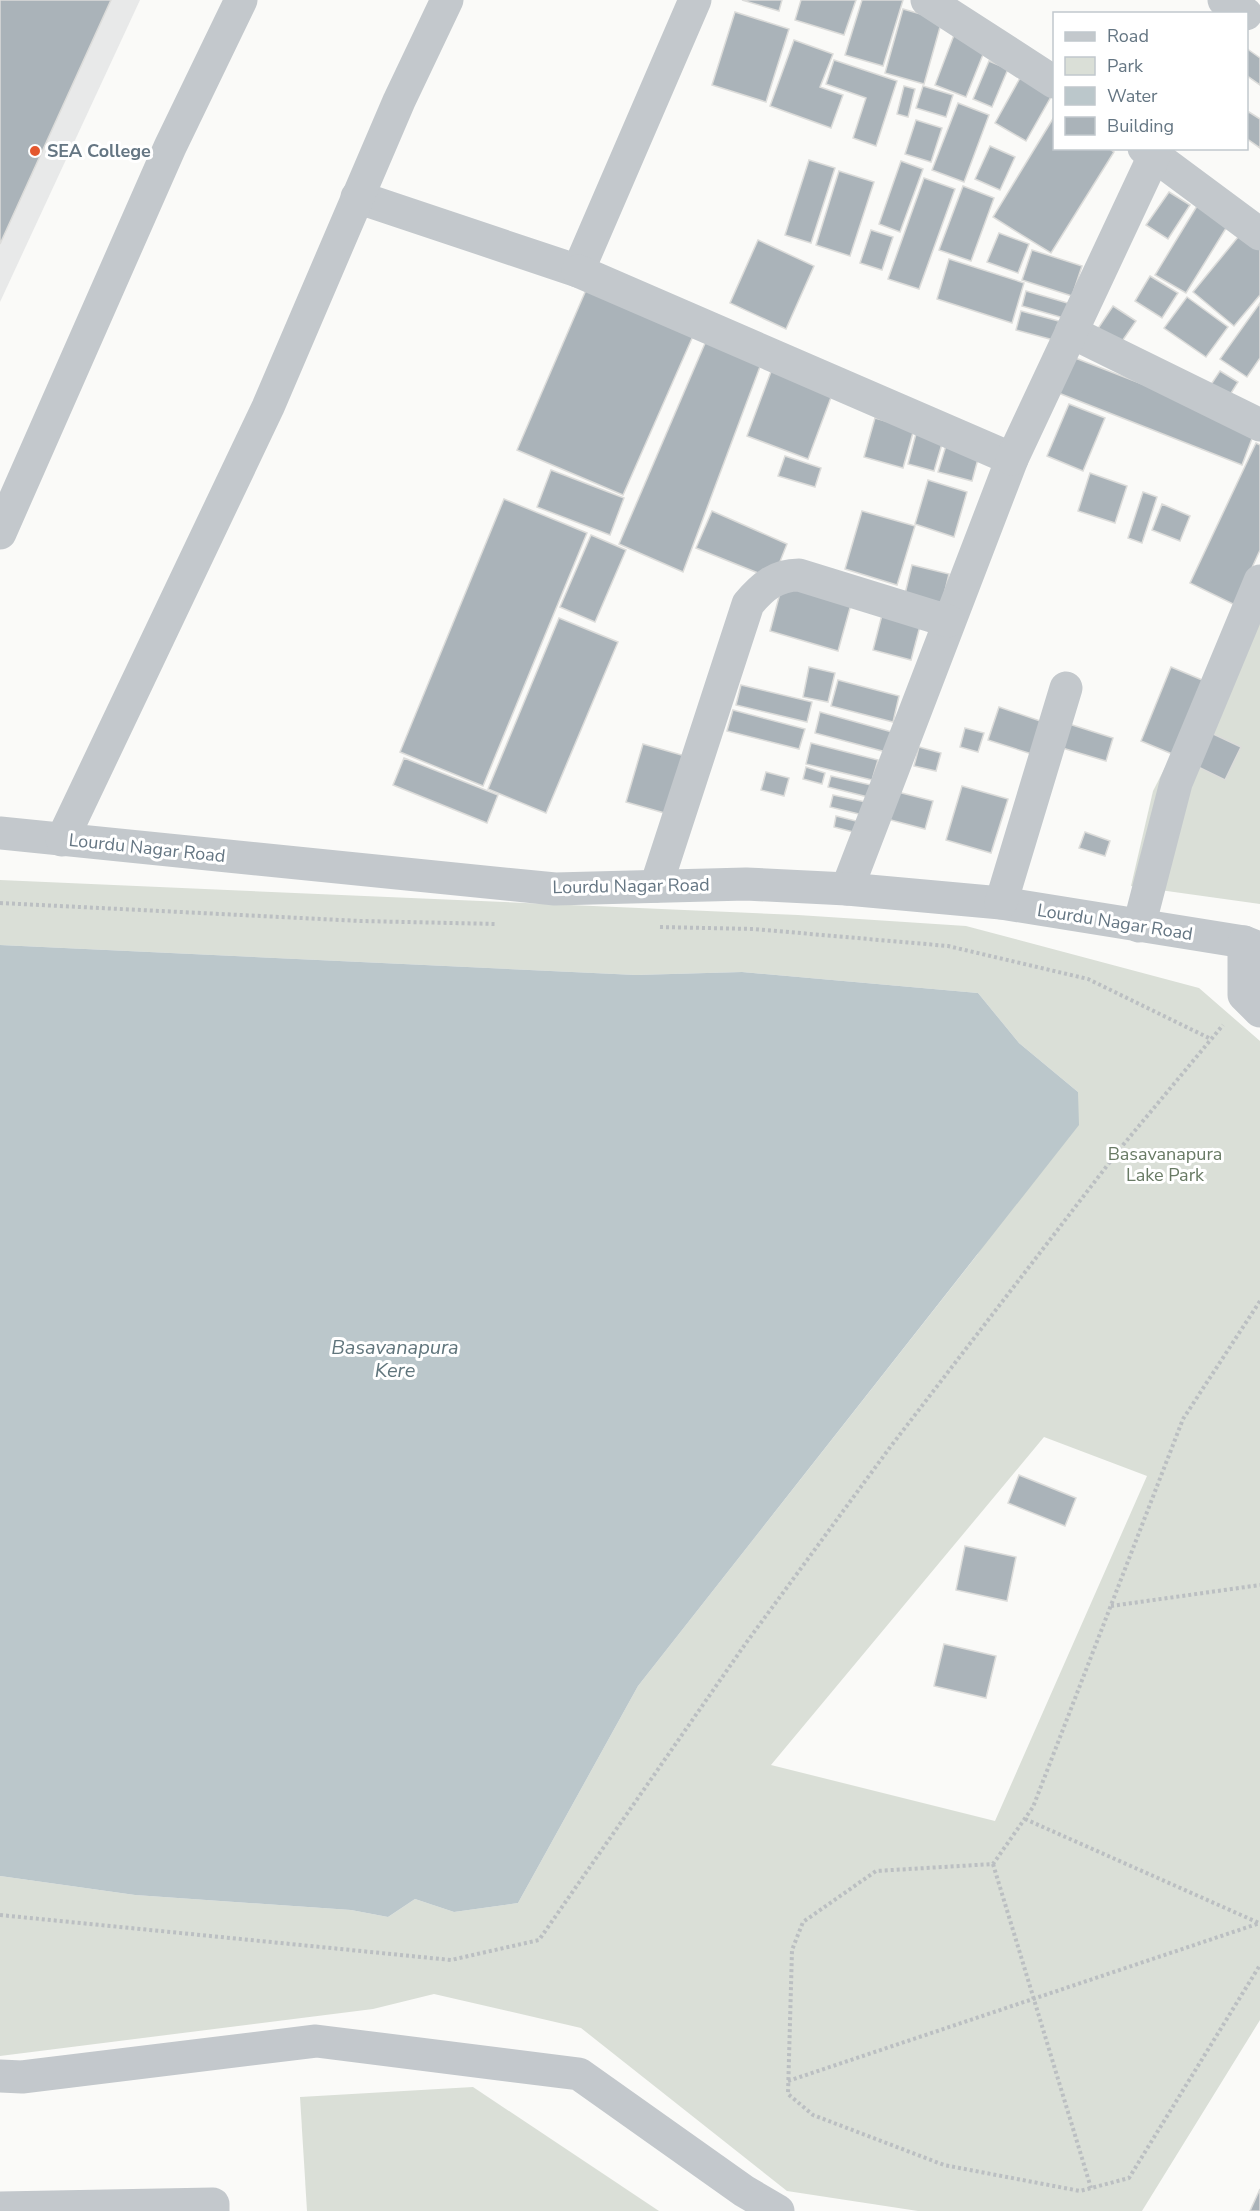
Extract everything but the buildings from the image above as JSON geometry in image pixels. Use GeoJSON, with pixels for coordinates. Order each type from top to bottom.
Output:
{"type":"FeatureCollection","features":[{"type":"Feature","properties":{"kind":"street"},"geometry":{"type":"LineString","coordinates":[[0,534],[170,147],[241,0]]}},
{"type":"Feature","properties":{"kind":"street"},"geometry":{"type":"LineString","coordinates":[[62,840],[268,407],[399,101],[447,0]]}},
{"type":"Feature","properties":{"kind":"street"},"geometry":{"type":"LineString","coordinates":[[578,271],[694,0]]}},
{"type":"Feature","properties":{"kind":"street"},"geometry":{"type":"LineString","coordinates":[[927,0],[1053,81]]}},
{"type":"Feature","properties":{"kind":"street"},"geometry":{"type":"LineString","coordinates":[[1224,0],[1243,12]]}},
{"type":"Feature","properties":{"kind":"street"},"geometry":{"type":"LineString","coordinates":[[847,889],[1012,459],[1071,332],[1149,152],[1260,234]]}},
{"type":"Feature","properties":{"kind":"street"},"geometry":{"type":"LineString","coordinates":[[357,197],[578,271],[1012,459]]}},
{"type":"Feature","properties":{"kind":"street"},"geometry":{"type":"LineString","coordinates":[[1071,332],[1260,425]]}},
{"type":"Feature","properties":{"kind":"street"},"geometry":{"type":"LineString","coordinates":[[656,886],[748,604],[759,591],[771,581],[788,575],[799,576],[948,621]]}},
{"type":"Feature","properties":{"kind":"street"},"geometry":{"type":"LineString","coordinates":[[1139,926],[1176,783],[1260,581]]}},
{"type":"Feature","properties":{"kind":"street"},"geometry":{"type":"LineString","coordinates":[[1001,903],[1066,688]]}},
{"type":"Feature","properties":{"kind":"street","name":"Lourdu Nagar Road"},"geometry":{"type":"LineString","coordinates":[[0,833],[555,889],[746,884],[847,889],[1001,903],[1252,945]]}},
{"type":"Feature","properties":{"kind":"street"},"geometry":{"type":"LineString","coordinates":[[1252,945],[1244,995],[1260,1011]]}},
{"type":"Feature","properties":{"kind":"street"},"geometry":{"type":"LineString","coordinates":[[0,2076],[22,2077],[316,2041],[579,2074],[744,2191],[778,2211]]}},
{"type":"Feature","properties":{"kind":"street"},"geometry":{"type":"LineString","coordinates":[[9,2209],[213,2204],[213,2211]]}},
{"type":"Feature","properties":{"kind":"path"},"geometry":{"type":"LineString","coordinates":[[0,903],[361,921],[504,924]]}},
{"type":"Feature","properties":{"kind":"path"},"geometry":{"type":"LineString","coordinates":[[0,1915],[451,1960],[539,1940],[739,1653],[891,1446],[1123,1145],[1211,1039],[1088,979],[948,946],[754,929],[659,927]]}},
{"type":"Feature","properties":{"kind":"path"},"geometry":{"type":"LineString","coordinates":[[993,1864],[1033,1807],[1183,1419],[1260,1301]]}},
{"type":"Feature","properties":{"kind":"path"},"geometry":{"type":"LineString","coordinates":[[1111,1606],[1260,1585]]}},
{"type":"Feature","properties":{"kind":"path"},"geometry":{"type":"LineString","coordinates":[[1025,1819],[1260,1923]]}},
{"type":"Feature","properties":{"kind":"path"},"geometry":{"type":"LineString","coordinates":[[993,1864],[1091,2188]]}},
{"type":"Feature","properties":{"kind":"path"},"geometry":{"type":"LineString","coordinates":[[993,1864],[876,1871],[803,1922],[792,1950],[788,2094],[813,2115],[944,2165],[1080,2191],[1129,2178],[1260,1965]]}},
{"type":"Feature","properties":{"kind":"path"},"geometry":{"type":"LineString","coordinates":[[788,2081],[1260,1923]]}},
{"type":"Feature","properties":{"kind":"shaded area","name":"SEA College"},"geometry":{"type":"Polygon","coordinates":[[[0,0],[140,0],[0,302],[0,0]]]}},
{"type":"Feature","properties":{"kind":"green space"},"geometry":{"type":"Polygon","coordinates":[[[1260,582],[1260,904],[1131,886],[1153,791],[1260,582]]]}},
{"type":"Feature","properties":{"kind":"green space","name":"Basavanapura Lake Park"},"geometry":{"type":"Polygon","coordinates":[[[0,880],[798,915],[966,926],[1199,988],[1260,1041],[1260,2020],[1142,2211],[918,2211],[787,2191],[581,2028],[434,1994],[373,2009],[0,2056],[0,1876],[135,1895],[351,1910],[388,1917],[415,1899],[454,1912],[518,1903],[638,1686],[977,1255],[1078,1092],[1019,1043],[978,993],[742,972],[636,975],[0,945],[0,880]],[[1044,1437],[771,1765],[995,1821],[1147,1476],[1044,1437]]]}},
{"type":"Feature","properties":{"kind":"green space"},"geometry":{"type":"Polygon","coordinates":[[[473,2087],[659,2211],[307,2211],[300,2097],[473,2087]]]}},
{"type":"Feature","properties":{"kind":"water","name":"Basavanapura Kere"},"geometry":{"type":"Polygon","coordinates":[[[0,945],[636,975],[742,972],[978,993],[1019,1043],[1078,1092],[1079,1125],[638,1686],[518,1903],[454,1912],[415,1899],[388,1917],[351,1910],[135,1895],[0,1876],[0,945]]]}},
{"type":"Feature","properties":{"kind":"place","name":"SEA College"},"geometry":{"type":"Point","coordinates":[35,151]}}]}
